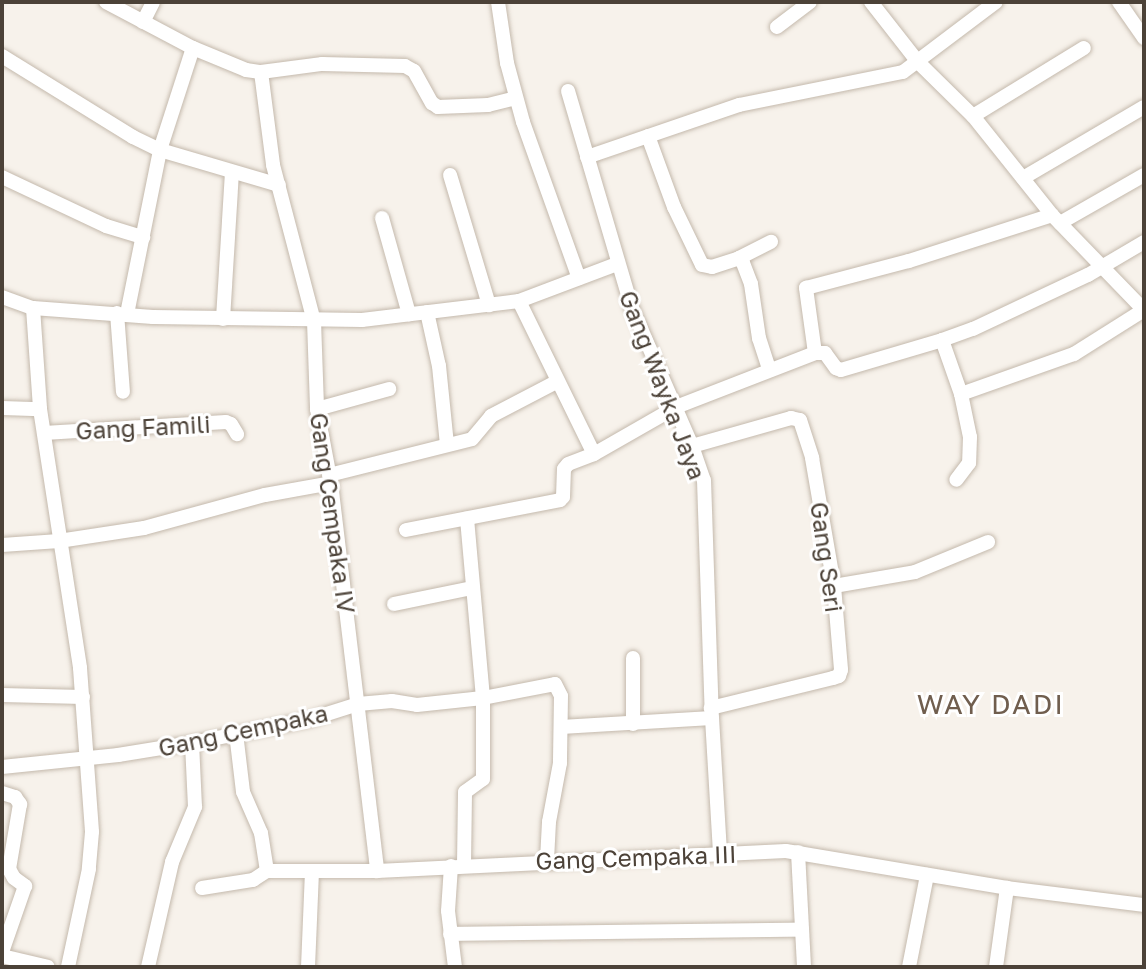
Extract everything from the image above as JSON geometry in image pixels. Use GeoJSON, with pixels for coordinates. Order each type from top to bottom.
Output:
{"type":"FeatureCollection","features":[{"type":"Feature","properties":{"kind":"street"},"geometry":{"type":"LineString","coordinates":[[106,2],[193,48],[246,70],[261,72],[322,64],[405,66],[414,71],[432,103],[438,107],[488,105],[516,98]]}},
{"type":"Feature","properties":{"kind":"street"},"geometry":{"type":"LineString","coordinates":[[143,22],[153,2]]}},
{"type":"Feature","properties":{"kind":"street"},"geometry":{"type":"LineString","coordinates":[[498,2],[516,98],[579,278]]}},
{"type":"Feature","properties":{"kind":"street"},"geometry":{"type":"LineString","coordinates":[[777,27],[810,2]]}},
{"type":"Feature","properties":{"kind":"street"},"geometry":{"type":"LineString","coordinates":[[871,2],[918,62],[973,116],[1056,219],[1144,310],[1074,354],[961,394]]}},
{"type":"Feature","properties":{"kind":"street"},"geometry":{"type":"LineString","coordinates":[[587,157],[739,105],[891,76],[918,62],[996,2]]}},
{"type":"Feature","properties":{"kind":"street"},"geometry":{"type":"LineString","coordinates":[[1119,2],[1144,38]]}},
{"type":"Feature","properties":{"kind":"street"},"geometry":{"type":"LineString","coordinates":[[123,392],[122,314],[144,237],[160,150],[193,48]]}},
{"type":"Feature","properties":{"kind":"street"},"geometry":{"type":"LineString","coordinates":[[973,116],[1084,48]]}},
{"type":"Feature","properties":{"kind":"street"},"geometry":{"type":"LineString","coordinates":[[2,55],[160,150],[279,185]]}},
{"type":"Feature","properties":{"kind":"street","name":"Gang Cempaka IV"},"geometry":{"type":"LineString","coordinates":[[261,72],[279,185],[314,321],[317,409],[330,479],[377,871]]}},
{"type":"Feature","properties":{"kind":"street","name":"Gang Wayka Jaya"},"geometry":{"type":"LineString","coordinates":[[568,91],[617,264],[648,349],[701,467],[705,498],[711,713],[720,854]]}},
{"type":"Feature","properties":{"kind":"street"},"geometry":{"type":"LineString","coordinates":[[1023,178],[1144,107]]}},
{"type":"Feature","properties":{"kind":"street"},"geometry":{"type":"LineString","coordinates":[[648,136],[674,206],[702,265],[712,267],[739,258],[771,242]]}},
{"type":"Feature","properties":{"kind":"street"},"geometry":{"type":"LineString","coordinates":[[223,319],[232,173]]}},
{"type":"Feature","properties":{"kind":"street"},"geometry":{"type":"LineString","coordinates":[[450,175],[489,306]]}},
{"type":"Feature","properties":{"kind":"street"},"geometry":{"type":"LineString","coordinates":[[815,353],[806,288],[1056,219],[1144,175]]}},
{"type":"Feature","properties":{"kind":"street"},"geometry":{"type":"LineString","coordinates":[[2,177],[106,226],[144,237]]}},
{"type":"Feature","properties":{"kind":"street"},"geometry":{"type":"LineString","coordinates":[[382,218],[409,314]]}},
{"type":"Feature","properties":{"kind":"street"},"geometry":{"type":"LineString","coordinates":[[406,530],[560,500],[563,497],[566,466],[594,454],[676,407],[815,353],[825,353],[836,368],[841,370],[942,340],[986,323],[1104,267],[1144,242]]}},
{"type":"Feature","properties":{"kind":"street"},"geometry":{"type":"LineString","coordinates":[[739,258],[751,284],[759,338],[769,369]]}},
{"type":"Feature","properties":{"kind":"street"},"geometry":{"type":"LineString","coordinates":[[2,297],[33,308],[223,319],[314,321],[409,314],[519,301],[617,264]]}},
{"type":"Feature","properties":{"kind":"street"},"geometry":{"type":"LineString","coordinates":[[519,301],[556,382],[594,454]]}},
{"type":"Feature","properties":{"kind":"street"},"geometry":{"type":"LineString","coordinates":[[33,308],[40,409],[83,697],[84,759],[92,850],[68,967]]}},
{"type":"Feature","properties":{"kind":"street"},"geometry":{"type":"LineString","coordinates":[[427,312],[439,366],[447,445]]}},
{"type":"Feature","properties":{"kind":"street"},"geometry":{"type":"LineString","coordinates":[[942,340],[961,394],[970,451],[967,468],[956,480]]}},
{"type":"Feature","properties":{"kind":"street"},"geometry":{"type":"LineString","coordinates":[[2,545],[59,541],[144,528],[472,439],[491,416],[556,382]]}},
{"type":"Feature","properties":{"kind":"street"},"geometry":{"type":"LineString","coordinates":[[317,409],[389,389]]}},
{"type":"Feature","properties":{"kind":"street"},"geometry":{"type":"LineString","coordinates":[[2,408],[40,409]]}},
{"type":"Feature","properties":{"kind":"street","name":"Gang Seri"},"geometry":{"type":"LineString","coordinates":[[692,446],[791,418],[800,420],[812,458],[834,586],[839,676],[711,713]]}},
{"type":"Feature","properties":{"kind":"street","name":"Gang Famili"},"geometry":{"type":"LineString","coordinates":[[44,433],[226,422],[231,424],[237,434]]}},
{"type":"Feature","properties":{"kind":"street"},"geometry":{"type":"LineString","coordinates":[[455,967],[450,934],[465,792],[484,779],[483,698],[467,519]]}},
{"type":"Feature","properties":{"kind":"street"},"geometry":{"type":"LineString","coordinates":[[834,586],[915,572],[988,542]]}},
{"type":"Feature","properties":{"kind":"street"},"geometry":{"type":"LineString","coordinates":[[394,604],[472,588]]}},
{"type":"Feature","properties":{"kind":"street"},"geometry":{"type":"LineString","coordinates":[[633,658],[633,724]]}},
{"type":"Feature","properties":{"kind":"street","name":"Gang Cempaka"},"geometry":{"type":"LineString","coordinates":[[2,767],[84,759],[192,743],[311,719],[358,704],[392,701],[417,705],[483,698],[555,684],[561,696],[561,727]]}},
{"type":"Feature","properties":{"kind":"street"},"geometry":{"type":"LineString","coordinates":[[2,695],[83,697]]}},
{"type":"Feature","properties":{"kind":"street"},"geometry":{"type":"LineString","coordinates":[[547,860],[549,822],[558,784],[561,727],[633,724],[711,713]]}},
{"type":"Feature","properties":{"kind":"street"},"geometry":{"type":"LineString","coordinates":[[202,888],[253,880],[267,871],[261,833],[243,792],[236,733]]}},
{"type":"Feature","properties":{"kind":"street"},"geometry":{"type":"LineString","coordinates":[[148,967],[172,862],[195,807],[192,743]]}},
{"type":"Feature","properties":{"kind":"street"},"geometry":{"type":"LineString","coordinates":[[2,793],[19,800],[9,869],[14,878],[25,886],[2,954],[48,967]]}},
{"type":"Feature","properties":{"kind":"street"},"geometry":{"type":"LineString","coordinates":[[798,852],[804,967]]}},
{"type":"Feature","properties":{"kind":"street","name":"Gang Cempaka III"},"geometry":{"type":"LineString","coordinates":[[267,871],[377,871],[547,860],[798,852],[1007,888],[1144,905]]}},
{"type":"Feature","properties":{"kind":"street"},"geometry":{"type":"LineString","coordinates":[[308,967],[312,871]]}},
{"type":"Feature","properties":{"kind":"street"},"geometry":{"type":"LineString","coordinates":[[909,967],[927,875]]}},
{"type":"Feature","properties":{"kind":"street"},"geometry":{"type":"LineString","coordinates":[[996,967],[1007,888]]}},
{"type":"Feature","properties":{"kind":"street"},"geometry":{"type":"LineString","coordinates":[[450,934],[802,930]]}},
{"type":"Feature","properties":{"kind":"district","name":"WAY DADI"},"geometry":{"type":"Point","coordinates":[991,704]}}]}
